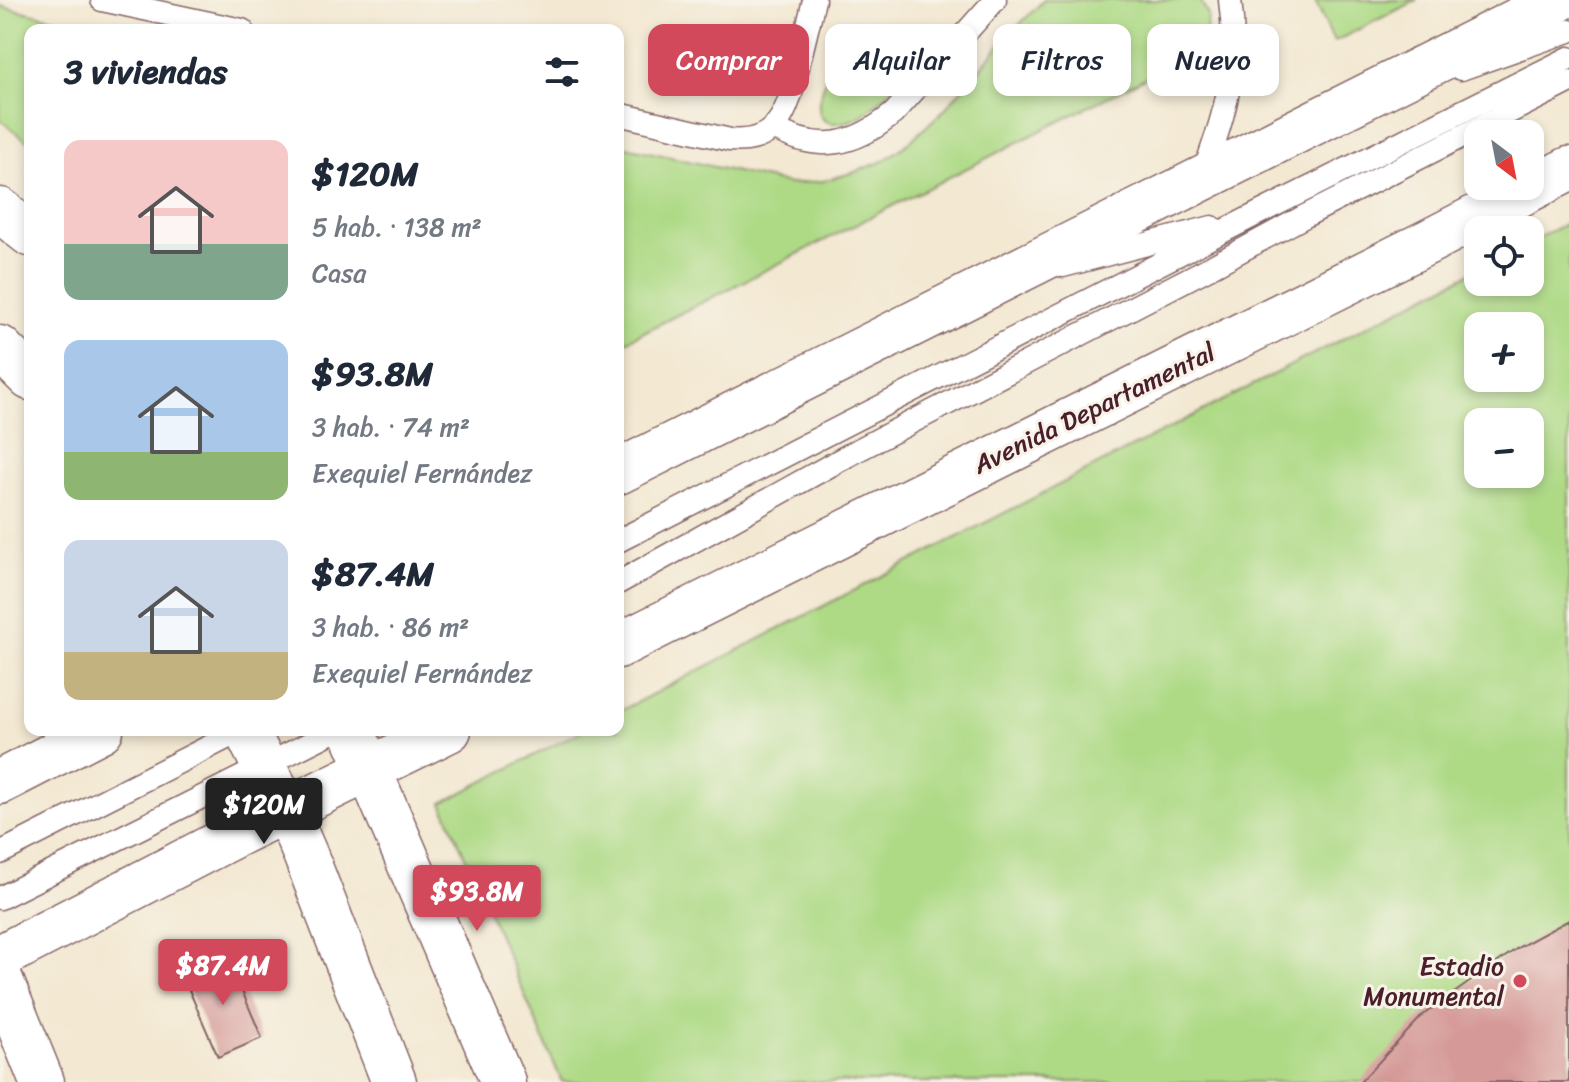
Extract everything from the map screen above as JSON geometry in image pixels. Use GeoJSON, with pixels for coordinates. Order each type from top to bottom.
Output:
{"type":"FeatureCollection","features":[{"type":"Feature","properties":{"kind":"main road"},"geometry":{"type":"LineString","coordinates":[[624,469],[1558,0]]}},
{"type":"Feature","properties":{"kind":"main road","name":"Avenida Departamental"},"geometry":{"type":"LineString","coordinates":[[624,643],[1569,169]]}},
{"type":"Feature","properties":{"kind":"main road"},"geometry":{"type":"LineString","coordinates":[[0,210],[24,229]]}},
{"type":"Feature","properties":{"kind":"main road"},"geometry":{"type":"LineString","coordinates":[[0,348],[24,372]]}},
{"type":"Feature","properties":{"kind":"main road"},"geometry":{"type":"LineString","coordinates":[[0,782],[89,736]]}},
{"type":"Feature","properties":{"kind":"main road"},"geometry":{"type":"LineString","coordinates":[[355,736],[503,1082]]}},
{"type":"Feature","properties":{"kind":"main road"},"geometry":{"type":"LineString","coordinates":[[0,957],[235,835],[437,736]]}},
{"type":"Feature","properties":{"kind":"main road"},"geometry":{"type":"LineString","coordinates":[[251,742],[305,854],[394,1082]]}},
{"type":"Feature","properties":{"kind":"main road"},"geometry":{"type":"LineString","coordinates":[[0,978],[42,1082]]}},
{"type":"Feature","properties":{"kind":"lane"},"geometry":{"type":"LineString","coordinates":[[102,0],[214,24]]}},
{"type":"Feature","properties":{"kind":"lane"},"geometry":{"type":"LineString","coordinates":[[624,115],[730,140],[755,138],[774,128],[787,109],[814,0]]}},
{"type":"Feature","properties":{"kind":"lane"},"geometry":{"type":"LineString","coordinates":[[774,128],[789,137],[825,145],[857,138],[878,126],[894,113],[995,0]]}},
{"type":"Feature","properties":{"kind":"lane"},"geometry":{"type":"LineString","coordinates":[[1200,180],[1220,129],[1231,86],[1234,43],[1230,0]]}},
{"type":"Feature","properties":{"kind":"lane"},"geometry":{"type":"LineString","coordinates":[[1321,119],[1569,31]]}},
{"type":"Feature","properties":{"kind":"lane"},"geometry":{"type":"LineString","coordinates":[[624,538],[1569,58]]}},
{"type":"Feature","properties":{"kind":"lane"},"geometry":{"type":"LineString","coordinates":[[624,580],[858,450],[1569,82]]}},
{"type":"Feature","properties":{"kind":"lane"},"geometry":{"type":"LineString","coordinates":[[988,286],[1255,215]]}},
{"type":"Feature","properties":{"kind":"lane"},"geometry":{"type":"LineString","coordinates":[[0,853],[251,742],[294,736]]}},
{"type":"Feature","properties":{"kind":"lane"},"geometry":{"type":"LineString","coordinates":[[0,898],[251,742]]}},
{"type":"Feature","properties":{"kind":"green space"},"geometry":{"type":"Polygon","coordinates":[[[1044,0],[1200,0],[1208,15],[1207,24],[1147,24],[1147,77],[1131,85],[1131,24],[1020,24],[1044,0]]]}},
{"type":"Feature","properties":{"kind":"green space"},"geometry":{"type":"Polygon","coordinates":[[[1315,0],[1417,0],[1334,42],[1315,0]]]}},
{"type":"Feature","properties":{"kind":"green space"},"geometry":{"type":"Polygon","coordinates":[[[0,6],[79,24],[24,24],[24,138],[0,120],[0,6]]]}},
{"type":"Feature","properties":{"kind":"green space"},"geometry":{"type":"Polygon","coordinates":[[[993,54],[993,96],[1109,96],[624,342],[624,146],[789,184],[823,181],[883,161],[906,145],[956,96],[977,96],[977,72],[993,54]]]}},
{"type":"Feature","properties":{"kind":"green space"},"geometry":{"type":"Polygon","coordinates":[[[825,81],[825,96],[884,96],[865,113],[845,122],[827,121],[820,113],[819,103],[825,81]]]}},
{"type":"Feature","properties":{"kind":"green space","name":"Estadio Monumental"},"geometry":{"type":"Polygon","coordinates":[[[1569,222],[1569,1082],[562,1082],[442,803],[571,736],[624,736],[624,709],[1464,276],[1464,296],[1544,296],[1544,235],[1569,222]]]}},
{"type":"Feature","properties":{"kind":"building","name":"Estadio Monumental"},"geometry":{"type":"Polygon","coordinates":[[[1569,920],[1569,1082],[1360,1082],[1423,1015],[1519,947],[1569,920]]]}},
{"type":"Feature","properties":{"kind":"building"},"geometry":{"type":"Polygon","coordinates":[[[228,958],[262,1038],[218,1057],[183,976],[228,958]]]}},
{"type":"Feature","properties":{"kind":"place","name":"Estadio Monumental"},"geometry":{"type":"Point","coordinates":[1520,981]}}]}
